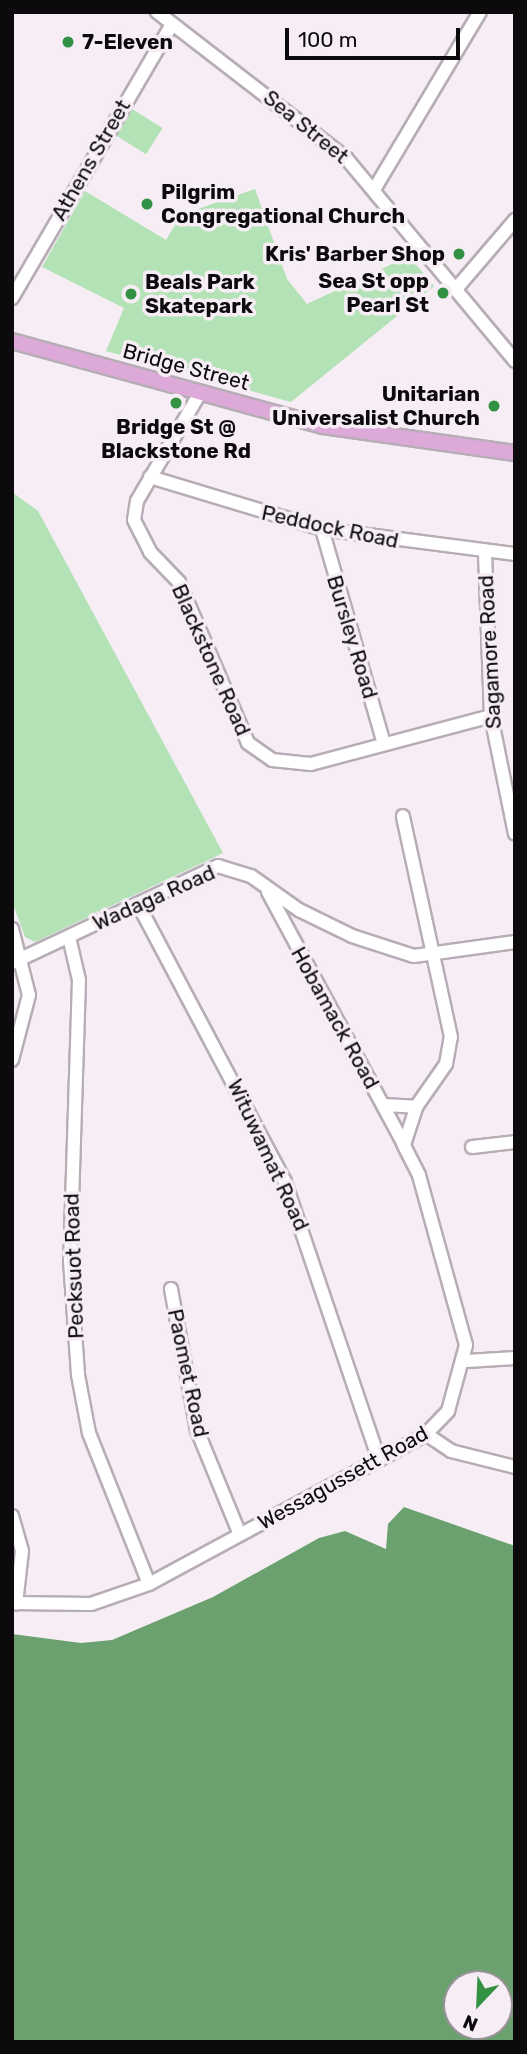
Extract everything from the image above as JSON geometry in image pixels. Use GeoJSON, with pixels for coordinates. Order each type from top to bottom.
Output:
{"type":"FeatureCollection","features":[{"type":"Feature","properties":{"kind":"main road","name":"Bridge Street"},"geometry":{"type":"LineString","coordinates":[[12,341],[200,393],[376,437],[515,453]]}},
{"type":"Feature","properties":{"kind":"street","name":"Sea Street"},"geometry":{"type":"LineString","coordinates":[[157,12],[313,130],[375,188],[515,361]]}},
{"type":"Feature","properties":{"kind":"street"},"geometry":{"type":"LineString","coordinates":[[375,188],[480,12]]}},
{"type":"Feature","properties":{"kind":"street","name":"Athens Street"},"geometry":{"type":"LineString","coordinates":[[12,298],[172,24]]}},
{"type":"Feature","properties":{"kind":"street"},"geometry":{"type":"LineString","coordinates":[[456,289],[515,220]]}},
{"type":"Feature","properties":{"kind":"street","name":"Blackstone Road"},"geometry":{"type":"LineString","coordinates":[[200,393],[150,477],[134,520],[150,552],[179,582],[248,743],[272,760],[311,764],[491,716]]}},
{"type":"Feature","properties":{"kind":"street","name":"Peddock Road"},"geometry":{"type":"LineString","coordinates":[[150,477],[322,529],[485,553],[515,554]]}},
{"type":"Feature","properties":{"kind":"street","name":"Bursley Road"},"geometry":{"type":"LineString","coordinates":[[322,529],[384,744]]}},
{"type":"Feature","properties":{"kind":"street","name":"Sagamore Road"},"geometry":{"type":"LineString","coordinates":[[485,553],[491,716],[515,834]]}},
{"type":"Feature","properties":{"kind":"street"},"geometry":{"type":"LineString","coordinates":[[403,816],[436,957],[450,1049],[416,1107],[404,1145],[452,1282],[467,1361],[515,1358]]}},
{"type":"Feature","properties":{"kind":"street","name":"Wadaga Road"},"geometry":{"type":"LineString","coordinates":[[18,960],[218,866],[251,876],[268,892],[383,948],[436,957]]}},
{"type":"Feature","properties":{"kind":"street","name":"Hobamack Road"},"geometry":{"type":"LineString","coordinates":[[268,892],[404,1145]]}},
{"type":"Feature","properties":{"kind":"street","name":"Wituwamat Road"},"geometry":{"type":"LineString","coordinates":[[138,904],[285,1182],[379,1459]]}},
{"type":"Feature","properties":{"kind":"street"},"geometry":{"type":"LineString","coordinates":[[12,929],[27,1017],[12,1060]]}},
{"type":"Feature","properties":{"kind":"street","name":"Pecksuot Road"},"geometry":{"type":"LineString","coordinates":[[69,936],[79,980],[70,1260],[78,1375],[89,1433],[149,1584]]}},
{"type":"Feature","properties":{"kind":"street"},"geometry":{"type":"LineString","coordinates":[[436,957],[515,942]]}},
{"type":"Feature","properties":{"kind":"street"},"geometry":{"type":"LineString","coordinates":[[383,1105],[416,1107]]}},
{"type":"Feature","properties":{"kind":"street"},"geometry":{"type":"LineString","coordinates":[[472,1147],[515,1142]]}},
{"type":"Feature","properties":{"kind":"street","name":"Paomet Road"},"geometry":{"type":"LineString","coordinates":[[171,1289],[197,1430],[240,1535]]}},
{"type":"Feature","properties":{"kind":"street","name":"Wessagussett Road"},"geometry":{"type":"LineString","coordinates":[[14,1603],[91,1604],[149,1584],[426,1434],[448,1411],[467,1361]]}},
{"type":"Feature","properties":{"kind":"street"},"geometry":{"type":"LineString","coordinates":[[426,1434],[452,1451],[515,1467]]}},
{"type":"Feature","properties":{"kind":"street"},"geometry":{"type":"LineString","coordinates":[[12,1516],[22,1551],[14,1603]]}},
{"type":"Feature","properties":{"kind":"shaded area"},"geometry":{"type":"Polygon","coordinates":[[[132,109],[163,128],[146,154],[116,135],[132,109]]]}},
{"type":"Feature","properties":{"kind":"shaded area"},"geometry":{"type":"Polygon","coordinates":[[[255,189],[287,279],[307,304],[409,256],[434,286],[291,402],[106,351],[124,308],[42,267],[85,191],[166,240],[181,215],[255,189]]]}},
{"type":"Feature","properties":{"kind":"shaded area"},"geometry":{"type":"Polygon","coordinates":[[[12,492],[38,511],[223,853],[35,942],[25,937],[12,901],[12,492]]]}},
{"type":"Feature","properties":{"kind":"shaded area"},"geometry":{"type":"Polygon","coordinates":[[[404,1507],[515,1546],[515,2042],[12,2042],[12,1634],[81,1643],[112,1640],[213,1597],[319,1538],[345,1531],[386,1549],[388,1524],[404,1507]]]}},
{"type":"Feature","properties":{"kind":"place","name":"7-Eleven"},"geometry":{"type":"Point","coordinates":[68,42]}},
{"type":"Feature","properties":{"kind":"place","name":"Pilgrim Congregational Church"},"geometry":{"type":"Point","coordinates":[147,204]}},
{"type":"Feature","properties":{"kind":"place","name":"Kris' Barber Shop"},"geometry":{"type":"Point","coordinates":[459,254]}},
{"type":"Feature","properties":{"kind":"place","name":"Sea St opp Pearl St"},"geometry":{"type":"Point","coordinates":[443,293]}},
{"type":"Feature","properties":{"kind":"place","name":"Beals Park Skatepark"},"geometry":{"type":"Point","coordinates":[131,294]}},
{"type":"Feature","properties":{"kind":"place","name":"Bridge St @ Blackstone Rd"},"geometry":{"type":"Point","coordinates":[176,403]}},
{"type":"Feature","properties":{"kind":"place","name":"Unitarian Universalist Church"},"geometry":{"type":"Point","coordinates":[494,406]}}]}
